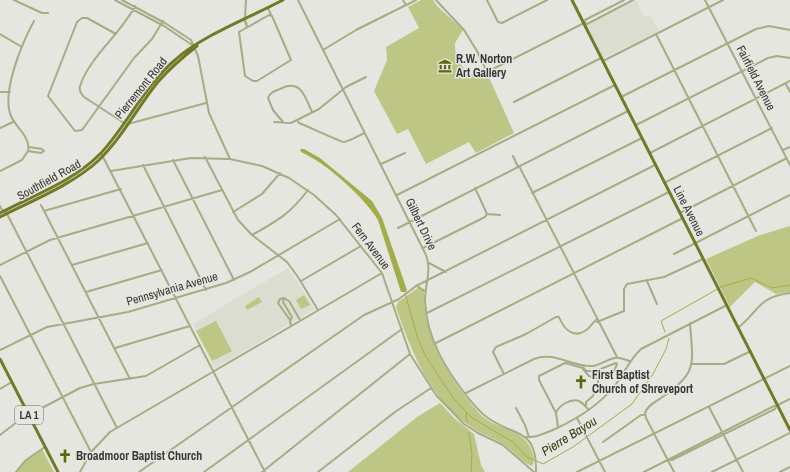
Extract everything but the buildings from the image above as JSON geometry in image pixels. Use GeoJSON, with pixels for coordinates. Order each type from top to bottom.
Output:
{"type":"FeatureCollection","features":[{"type":"Feature","properties":{"kind":"main road","name":"Pierremont Road"},"geometry":{"type":"LineString","coordinates":[[102,154],[170,64],[202,42],[283,0]]}},
{"type":"Feature","properties":{"kind":"main road","name":"Line Avenue"},"geometry":{"type":"LineString","coordinates":[[572,0],[790,430]]}},
{"type":"Feature","properties":{"kind":"main road","name":"Southfield Road"},"geometry":{"type":"LineString","coordinates":[[0,217],[4,213],[82,171],[102,154]]}},
{"type":"Feature","properties":{"kind":"main road","name":"LA 1"},"geometry":{"type":"LineString","coordinates":[[0,359],[58,472]]}},
{"type":"Feature","properties":{"kind":"street"},"geometry":{"type":"LineString","coordinates":[[14,0],[42,13],[48,13]]}},
{"type":"Feature","properties":{"kind":"street"},"geometry":{"type":"LineString","coordinates":[[115,0],[162,23]]}},
{"type":"Feature","properties":{"kind":"street"},"geometry":{"type":"LineString","coordinates":[[122,0],[190,39],[198,56],[206,103],[211,118],[230,159]]}},
{"type":"Feature","properties":{"kind":"street"},"geometry":{"type":"LineString","coordinates":[[246,0],[245,20],[247,27]]}},
{"type":"Feature","properties":{"kind":"street","name":"Gilbert Drive"},"geometry":{"type":"LineString","coordinates":[[298,0],[423,248],[429,263],[426,292],[427,313],[434,344],[444,363],[465,393],[487,418],[524,437]]}},
{"type":"Feature","properties":{"kind":"street"},"geometry":{"type":"LineString","coordinates":[[403,0],[406,5]]}},
{"type":"Feature","properties":{"kind":"street"},"geometry":{"type":"LineString","coordinates":[[323,50],[416,0]]}},
{"type":"Feature","properties":{"kind":"street"},"geometry":{"type":"LineString","coordinates":[[436,0],[464,30],[477,51],[487,72],[633,0]]}},
{"type":"Feature","properties":{"kind":"street"},"geometry":{"type":"LineString","coordinates":[[487,0],[500,23],[547,0]]}},
{"type":"Feature","properties":{"kind":"street"},"geometry":{"type":"LineString","coordinates":[[584,23],[585,20],[624,0]]}},
{"type":"Feature","properties":{"kind":"street","name":"Fairfield Avenue"},"geometry":{"type":"LineString","coordinates":[[705,0],[790,165]]}},
{"type":"Feature","properties":{"kind":"street"},"geometry":{"type":"LineString","coordinates":[[514,102],[723,0]]}},
{"type":"Feature","properties":{"kind":"street"},"geometry":{"type":"LineString","coordinates":[[134,6],[116,34],[86,75],[80,86],[81,93],[98,107],[126,124],[206,103]]}},
{"type":"Feature","properties":{"kind":"street"},"geometry":{"type":"LineString","coordinates":[[268,8],[290,56],[289,63],[257,81],[248,79],[245,74],[243,47],[239,33],[247,27],[271,15]]}},
{"type":"Feature","properties":{"kind":"street"},"geometry":{"type":"LineString","coordinates":[[116,34],[87,18],[83,17],[77,22],[48,96],[76,131],[82,130],[162,23]]}},
{"type":"Feature","properties":{"kind":"street"},"geometry":{"type":"LineString","coordinates":[[0,171],[22,160],[29,147],[26,138],[14,121],[9,110],[11,75],[34,22]]}},
{"type":"Feature","properties":{"kind":"street"},"geometry":{"type":"LineString","coordinates":[[621,97],[765,26],[790,30]]}},
{"type":"Feature","properties":{"kind":"street"},"geometry":{"type":"LineString","coordinates":[[0,34],[22,47]]}},
{"type":"Feature","properties":{"kind":"street"},"geometry":{"type":"LineString","coordinates":[[656,34],[756,231]]}},
{"type":"Feature","properties":{"kind":"street"},"geometry":{"type":"LineString","coordinates":[[636,125],[771,57],[790,58]]}},
{"type":"Feature","properties":{"kind":"street"},"geometry":{"type":"LineString","coordinates":[[274,122],[288,124],[297,120],[366,77]]}},
{"type":"Feature","properties":{"kind":"street"},"geometry":{"type":"LineString","coordinates":[[650,153],[757,100],[790,81]]}},
{"type":"Feature","properties":{"kind":"street"},"geometry":{"type":"LineString","coordinates":[[786,84],[790,92]]}},
{"type":"Feature","properties":{"kind":"street"},"geometry":{"type":"LineString","coordinates":[[284,123],[273,110],[268,98],[271,93],[286,86],[293,85],[300,89],[312,112]]}},
{"type":"Feature","properties":{"kind":"street"},"geometry":{"type":"LineString","coordinates":[[397,196],[615,85]]}},
{"type":"Feature","properties":{"kind":"street"},"geometry":{"type":"LineString","coordinates":[[0,92],[10,92]]}},
{"type":"Feature","properties":{"kind":"street"},"geometry":{"type":"LineString","coordinates":[[398,228],[628,111]]}},
{"type":"Feature","properties":{"kind":"street"},"geometry":{"type":"LineString","coordinates":[[297,120],[299,123],[322,132],[341,142],[365,132]]}},
{"type":"Feature","properties":{"kind":"street"},"geometry":{"type":"LineString","coordinates":[[0,128],[14,121]]}},
{"type":"Feature","properties":{"kind":"street"},"geometry":{"type":"LineString","coordinates":[[664,183],[772,128]]}},
{"type":"Feature","properties":{"kind":"street"},"geometry":{"type":"LineString","coordinates":[[532,193],[642,138]]}},
{"type":"Feature","properties":{"kind":"street"},"geometry":{"type":"LineString","coordinates":[[28,151],[44,152],[42,149],[29,147]]}},
{"type":"Feature","properties":{"kind":"street"},"geometry":{"type":"LineString","coordinates":[[783,150],[790,147]]}},
{"type":"Feature","properties":{"kind":"street"},"geometry":{"type":"LineString","coordinates":[[381,164],[405,153]]}},
{"type":"Feature","properties":{"kind":"street"},"geometry":{"type":"LineString","coordinates":[[102,154],[264,471],[410,354]]}},
{"type":"Feature","properties":{"kind":"street"},"geometry":{"type":"LineString","coordinates":[[512,156],[616,357]]}},
{"type":"Feature","properties":{"kind":"street"},"geometry":{"type":"LineString","coordinates":[[205,157],[233,212],[252,235],[279,255],[301,281],[318,310]]}},
{"type":"Feature","properties":{"kind":"street","name":"Fern Avenue"},"geometry":{"type":"LineString","coordinates":[[111,171],[173,160],[205,157],[230,159],[256,164],[280,174],[308,190],[322,201],[340,219],[382,272],[410,354],[440,400],[464,424],[478,433],[503,445],[535,472]]}},
{"type":"Feature","properties":{"kind":"street"},"geometry":{"type":"LineString","coordinates":[[680,213],[787,158]]}},
{"type":"Feature","properties":{"kind":"street"},"geometry":{"type":"LineString","coordinates":[[173,160],[234,280]]}},
{"type":"Feature","properties":{"kind":"street"},"geometry":{"type":"LineString","coordinates":[[143,165],[206,290]]}},
{"type":"Feature","properties":{"kind":"street"},"geometry":{"type":"LineString","coordinates":[[139,472],[357,319],[401,298],[415,287],[656,165]]}},
{"type":"Feature","properties":{"kind":"street"},"geometry":{"type":"LineString","coordinates":[[233,212],[262,194],[280,174]]}},
{"type":"Feature","properties":{"kind":"street"},"geometry":{"type":"LineString","coordinates":[[475,188],[487,214]]}},
{"type":"Feature","properties":{"kind":"street"},"geometry":{"type":"LineString","coordinates":[[44,211],[121,189]]}},
{"type":"Feature","properties":{"kind":"street"},"geometry":{"type":"LineString","coordinates":[[0,265],[46,241],[222,190]]}},
{"type":"Feature","properties":{"kind":"street"},"geometry":{"type":"LineString","coordinates":[[252,235],[285,215],[296,206],[308,190]]}},
{"type":"Feature","properties":{"kind":"street"},"geometry":{"type":"LineString","coordinates":[[427,313],[669,192]]}},
{"type":"Feature","properties":{"kind":"street"},"geometry":{"type":"LineString","coordinates":[[674,254],[790,194]]}},
{"type":"Feature","properties":{"kind":"street"},"geometry":{"type":"LineString","coordinates":[[41,205],[130,379]]}},
{"type":"Feature","properties":{"kind":"street"},"geometry":{"type":"LineString","coordinates":[[0,206],[26,251],[117,428]]}},
{"type":"Feature","properties":{"kind":"street"},"geometry":{"type":"LineString","coordinates":[[423,248],[485,217],[487,214],[500,215]]}},
{"type":"Feature","properties":{"kind":"street"},"geometry":{"type":"LineString","coordinates":[[434,344],[683,218]]}},
{"type":"Feature","properties":{"kind":"street","name":"Pennsylvania Avenue"},"geometry":{"type":"LineString","coordinates":[[0,350],[47,327],[128,312],[206,290],[234,280],[340,219]]}},
{"type":"Feature","properties":{"kind":"street"},"geometry":{"type":"LineString","coordinates":[[72,265],[148,243]]}},
{"type":"Feature","properties":{"kind":"street"},"geometry":{"type":"LineString","coordinates":[[301,281],[361,246]]}},
{"type":"Feature","properties":{"kind":"street"},"geometry":{"type":"LineString","coordinates":[[504,374],[493,352],[496,347],[526,334],[556,317],[558,317],[567,330],[576,333],[585,331],[597,321],[624,311],[625,285],[664,277],[703,259]]}},
{"type":"Feature","properties":{"kind":"street"},"geometry":{"type":"LineString","coordinates":[[429,263],[446,272]]}},
{"type":"Feature","properties":{"kind":"street"},"geometry":{"type":"LineString","coordinates":[[86,292],[162,270]]}},
{"type":"Feature","properties":{"kind":"street"},"geometry":{"type":"LineString","coordinates":[[80,472],[91,452],[117,428],[382,272]]}},
{"type":"Feature","properties":{"kind":"street"},"geometry":{"type":"LineString","coordinates":[[0,276],[91,452]]}},
{"type":"Feature","properties":{"kind":"street"},"geometry":{"type":"LineString","coordinates":[[647,281],[657,304]]}},
{"type":"Feature","properties":{"kind":"street"},"geometry":{"type":"LineString","coordinates":[[415,287],[420,287],[426,292]]}},
{"type":"Feature","properties":{"kind":"street"},"geometry":{"type":"LineString","coordinates":[[738,327],[764,300],[776,295],[790,293]]}},
{"type":"Feature","properties":{"kind":"street"},"geometry":{"type":"LineString","coordinates":[[284,298],[289,301],[300,320]]}},
{"type":"Feature","properties":{"kind":"street"},"geometry":{"type":"LineString","coordinates":[[284,298],[283,302],[291,315],[291,326]]}},
{"type":"Feature","properties":{"kind":"street"},"geometry":{"type":"LineString","coordinates":[[284,298],[280,299],[278,303],[290,320]]}},
{"type":"Feature","properties":{"kind":"street"},"geometry":{"type":"LineString","coordinates":[[524,437],[538,436],[577,418],[589,410],[616,384],[630,361],[646,346],[727,305]]}},
{"type":"Feature","properties":{"kind":"street"},"geometry":{"type":"LineString","coordinates":[[674,472],[645,415],[649,406],[683,382],[689,372],[692,364],[690,323]]}},
{"type":"Feature","properties":{"kind":"street"},"geometry":{"type":"LineString","coordinates":[[114,348],[190,326]]}},
{"type":"Feature","properties":{"kind":"street"},"geometry":{"type":"LineString","coordinates":[[204,472],[402,329]]}},
{"type":"Feature","properties":{"kind":"street"},"geometry":{"type":"LineString","coordinates":[[0,435],[29,415],[62,398],[94,384],[130,379],[152,373],[200,345]]}},
{"type":"Feature","properties":{"kind":"street"},"geometry":{"type":"LineString","coordinates":[[692,364],[724,364],[751,351]]}},
{"type":"Feature","properties":{"kind":"street"},"geometry":{"type":"LineString","coordinates":[[465,393],[543,356],[558,357],[584,368],[596,366],[616,357],[630,361]]}},
{"type":"Feature","properties":{"kind":"street"},"geometry":{"type":"LineString","coordinates":[[558,427],[556,413],[539,380],[539,376],[565,363],[595,371],[616,363],[616,369],[599,379],[593,396],[586,402],[586,407]]}},
{"type":"Feature","properties":{"kind":"street"},"geometry":{"type":"LineString","coordinates":[[578,472],[790,366]]}},
{"type":"Feature","properties":{"kind":"street"},"geometry":{"type":"LineString","coordinates":[[584,368],[589,376],[599,379]]}},
{"type":"Feature","properties":{"kind":"street"},"geometry":{"type":"LineString","coordinates":[[0,389],[12,382]]}},
{"type":"Feature","properties":{"kind":"street"},"geometry":{"type":"LineString","coordinates":[[318,472],[395,412],[431,388]]}},
{"type":"Feature","properties":{"kind":"street"},"geometry":{"type":"LineString","coordinates":[[644,472],[668,460],[672,460],[723,433],[775,409],[777,406],[790,399]]}},
{"type":"Feature","properties":{"kind":"street"},"geometry":{"type":"LineString","coordinates":[[556,413],[557,409],[573,400],[586,402]]}},
{"type":"Feature","properties":{"kind":"street"},"geometry":{"type":"LineString","coordinates":[[580,401],[589,410]]}},
{"type":"Feature","properties":{"kind":"street"},"geometry":{"type":"LineString","coordinates":[[709,406],[743,472]]}},
{"type":"Feature","properties":{"kind":"street"},"geometry":{"type":"LineString","coordinates":[[516,408],[525,425],[529,437]]}},
{"type":"Feature","properties":{"kind":"street"},"geometry":{"type":"LineString","coordinates":[[603,442],[641,415],[645,415]]}},
{"type":"Feature","properties":{"kind":"street"},"geometry":{"type":"LineString","coordinates":[[577,418],[605,472]]}},
{"type":"Feature","properties":{"kind":"street"},"geometry":{"type":"LineString","coordinates":[[712,472],[790,433]]}},
{"type":"Feature","properties":{"kind":"street"},"geometry":{"type":"LineString","coordinates":[[524,437],[532,445],[536,460],[535,472]]}},
{"type":"Feature","properties":{"kind":"street"},"geometry":{"type":"LineString","coordinates":[[16,472],[26,460],[45,447]]}},
{"type":"Feature","properties":{"kind":"street"},"geometry":{"type":"LineString","coordinates":[[780,472],[790,467]]}},
{"type":"Feature","properties":{"kind":"shaded area"},"geometry":{"type":"Polygon","coordinates":[[[421,0],[433,0],[437,6],[463,30],[455,43],[457,58],[465,70],[474,76],[487,73],[514,133],[476,153],[469,142],[426,164],[408,129],[397,134],[374,91],[387,60],[386,47],[419,28],[408,7],[421,0]]]}},
{"type":"Feature","properties":{"kind":"shaded area"},"geometry":{"type":"Polygon","coordinates":[[[636,0],[644,17],[650,15],[659,31],[603,58],[587,25],[636,0]]]}},
{"type":"Feature","properties":{"kind":"shaded area"},"geometry":{"type":"Polygon","coordinates":[[[300,149],[304,149],[320,158],[372,201],[382,218],[407,290],[406,292],[401,292],[378,220],[372,211],[344,182],[311,157],[301,152],[300,149]]]}},
{"type":"Feature","properties":{"kind":"shaded area"},"geometry":{"type":"Polygon","coordinates":[[[790,226],[790,292],[776,294],[755,282],[730,307],[706,259],[760,235],[790,226]]]}},
{"type":"Feature","properties":{"kind":"shaded area"},"geometry":{"type":"Polygon","coordinates":[[[288,268],[315,309],[215,368],[193,324],[288,268]]]}},
{"type":"Feature","properties":{"kind":"shaded area"},"geometry":{"type":"Polygon","coordinates":[[[419,287],[424,291],[426,318],[434,344],[446,368],[473,407],[481,415],[486,419],[514,432],[526,441],[534,459],[532,466],[507,447],[479,432],[457,416],[444,403],[433,388],[408,340],[396,307],[398,302],[419,287]]]}},
{"type":"Feature","properties":{"kind":"shaded area"},"geometry":{"type":"Polygon","coordinates":[[[304,295],[310,305],[301,309],[296,300],[304,295]]]}},
{"type":"Feature","properties":{"kind":"shaded area"},"geometry":{"type":"Polygon","coordinates":[[[259,297],[262,302],[247,310],[245,306],[259,297]]]}},
{"type":"Feature","properties":{"kind":"shaded area"},"geometry":{"type":"Polygon","coordinates":[[[216,321],[232,351],[212,361],[196,331],[216,321]]]}},
{"type":"Feature","properties":{"kind":"shaded area"},"geometry":{"type":"Polygon","coordinates":[[[440,403],[454,418],[474,434],[481,465],[485,472],[348,472],[417,417],[440,403]]]}},
{"type":"Feature","properties":{"kind":"shaded area"},"geometry":{"type":"Polygon","coordinates":[[[42,449],[54,472],[16,472],[26,460],[42,449]]]}},
{"type":"Feature","properties":{"kind":"waterway","name":"Pierre Bayou"},"geometry":{"type":"LineString","coordinates":[[665,332],[661,321],[721,287],[751,278],[772,288],[790,285]]}},
{"type":"Feature","properties":{"kind":"waterway","name":"Pierre Bayou"},"geometry":{"type":"LineString","coordinates":[[405,293],[418,339],[425,355],[453,398],[472,418],[513,442],[527,457],[543,464],[573,447],[632,404],[653,374],[666,349],[669,338]]}},
{"type":"Feature","properties":{"kind":"waterway","name":"Pierre Bayou"},"geometry":{"type":"LineString","coordinates":[[466,413],[467,422]]}},
{"type":"Feature","properties":{"kind":"waterway"},"geometry":{"type":"LineString","coordinates":[[469,433],[472,454],[471,472]]}},
{"type":"Feature","properties":{"kind":"place","name":"R.W. Norton Art Gallery"},"geometry":{"type":"Point","coordinates":[445,66]}},
{"type":"Feature","properties":{"kind":"place","name":"First Baptist Church of Shreveport"},"geometry":{"type":"Point","coordinates":[581,382]}},
{"type":"Feature","properties":{"kind":"place","name":"Broadmoor Baptist Church"},"geometry":{"type":"Point","coordinates":[65,456]}}]}
